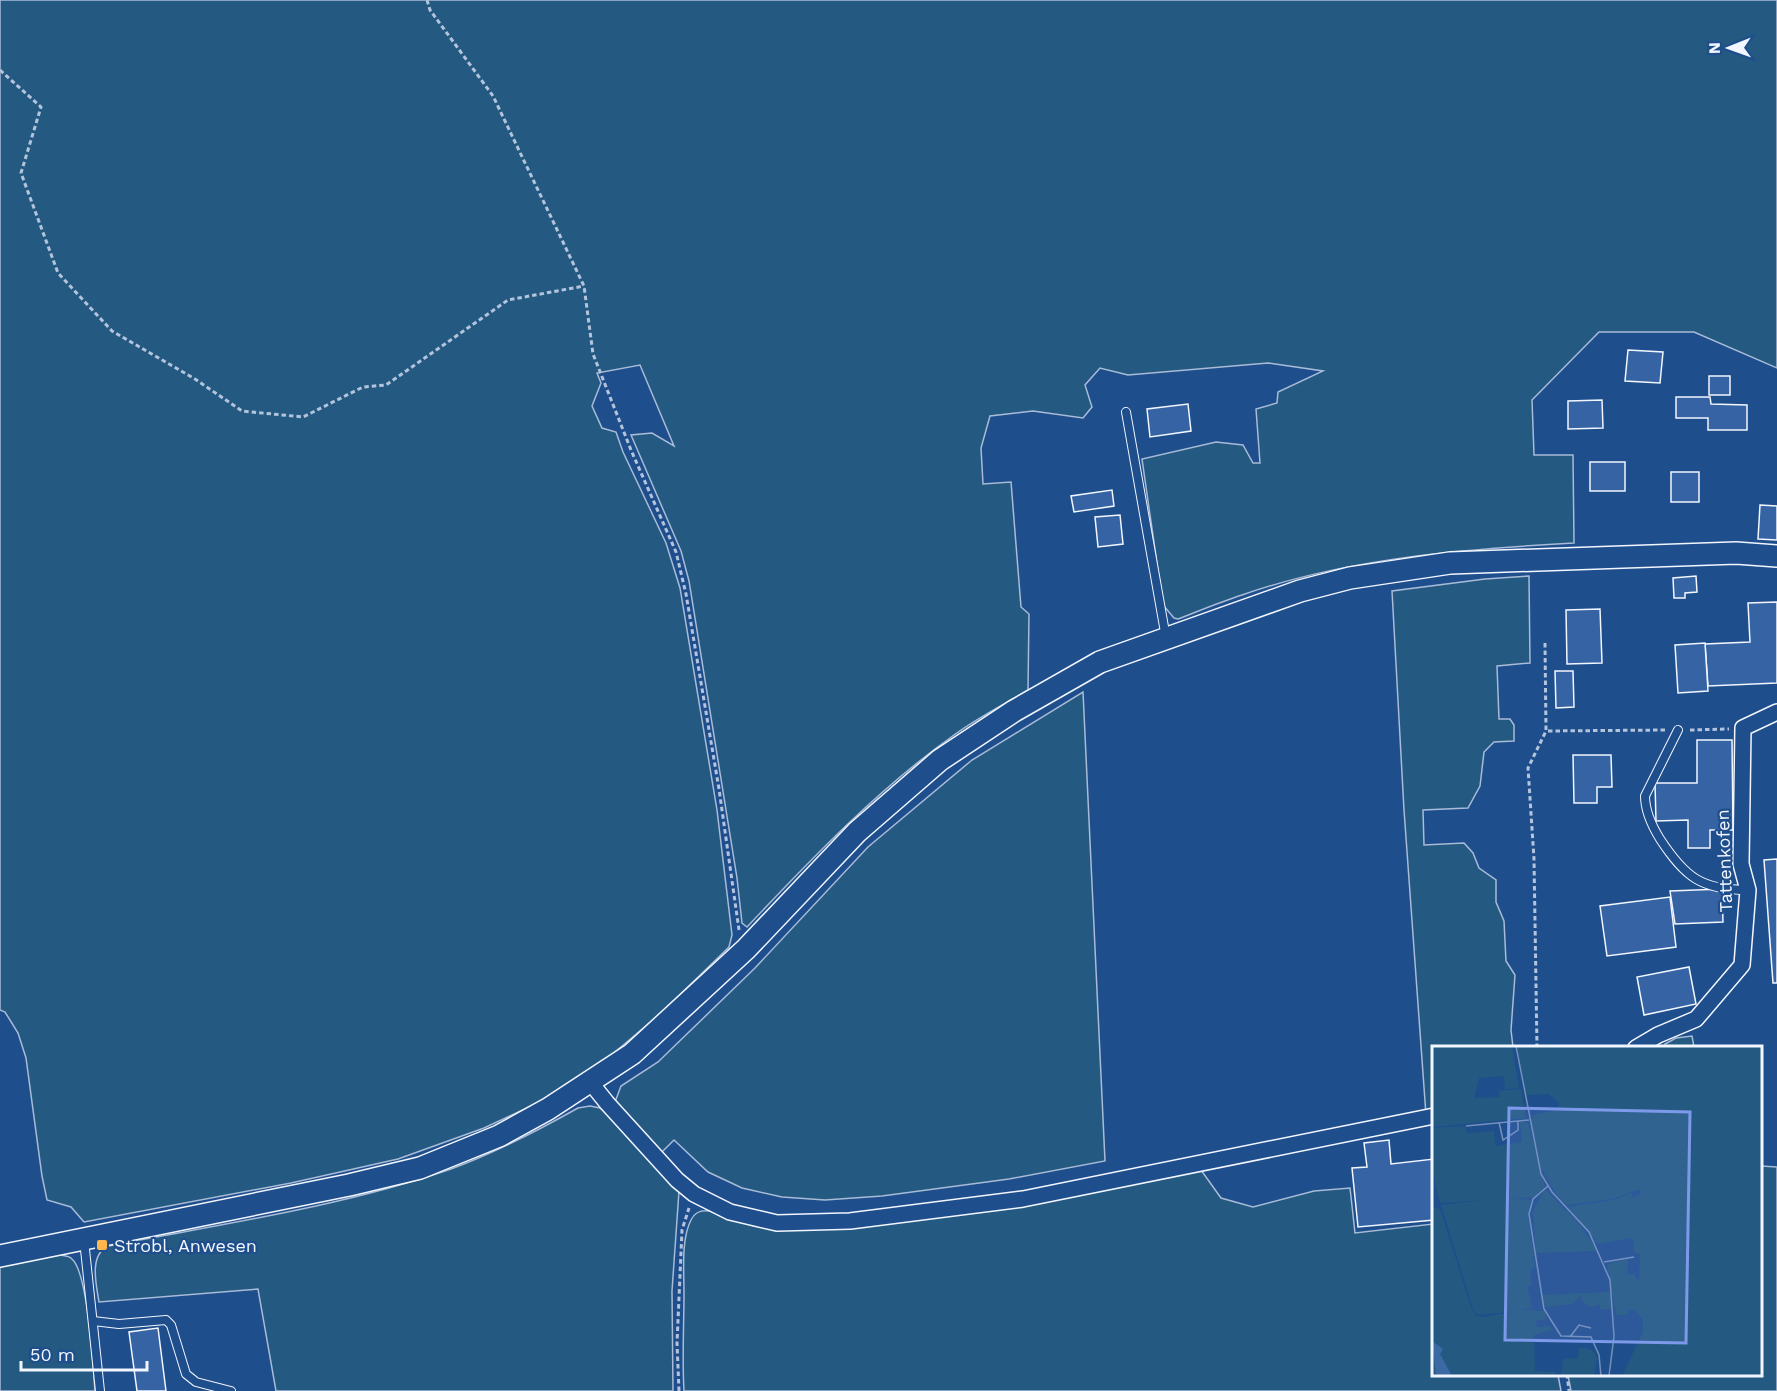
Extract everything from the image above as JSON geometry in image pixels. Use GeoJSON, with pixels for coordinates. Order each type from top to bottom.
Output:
{"type":"FeatureCollection","features":[{"type":"Feature","properties":{"kind":"main road"},"geometry":{"type":"LineString","coordinates":[[0,1256],[350,1185],[420,1168],[499,1136],[591,1083],[632,1054],[746,949],[857,832],[939,760],[1014,711],[1100,662],[1310,589],[1350,578],[1450,563],[1736,553],[1777,556]]}},
{"type":"Feature","properties":{"kind":"street"},"geometry":{"type":"LineString","coordinates":[[1743,728],[1777,712]]}},
{"type":"Feature","properties":{"kind":"street","name":"Tattenkofen"},"geometry":{"type":"LineString","coordinates":[[1638,1046],[1696,1019],[1742,965],[1748,890],[1741,864],[1743,728]]}},
{"type":"Feature","properties":{"kind":"street"},"geometry":{"type":"LineString","coordinates":[[591,1083],[677,1180],[694,1194],[730,1212],[777,1223],[850,1221],[1023,1199],[1432,1116]]}},
{"type":"Feature","properties":{"kind":"lane"},"geometry":{"type":"LineString","coordinates":[[1126,412],[1167,639]]}},
{"type":"Feature","properties":{"kind":"lane"},"geometry":{"type":"LineString","coordinates":[[1678,730],[1645,796],[1650,823],[1675,862],[1697,880],[1729,890],[1748,890]]}},
{"type":"Feature","properties":{"kind":"lane"},"geometry":{"type":"LineString","coordinates":[[84,1239],[100,1391]]}},
{"type":"Feature","properties":{"kind":"lane"},"geometry":{"type":"LineString","coordinates":[[93,1321],[118,1324],[165,1320],[171,1324],[186,1374],[196,1382],[231,1391]]}},
{"type":"Feature","properties":{"kind":"path"},"geometry":{"type":"LineString","coordinates":[[427,0],[430,10],[493,96],[584,286],[592,354],[676,552],[686,594],[719,789],[738,925],[746,949]]}},
{"type":"Feature","properties":{"kind":"path"},"geometry":{"type":"LineString","coordinates":[[0,70],[41,107],[21,173],[58,273],[112,331],[195,379],[242,411],[303,417],[363,387],[386,385],[508,300],[584,286]]}},
{"type":"Feature","properties":{"kind":"path"},"geometry":{"type":"LineString","coordinates":[[1537,1046],[1534,859],[1528,768],[1546,731],[1545,643]]}},
{"type":"Feature","properties":{"kind":"path"},"geometry":{"type":"LineString","coordinates":[[1546,731],[1743,728]]}},
{"type":"Feature","properties":{"kind":"path"},"geometry":{"type":"LineString","coordinates":[[679,1391],[677,1343],[682,1230],[694,1194]]}},
{"type":"Feature","properties":{"kind":"path"},"geometry":{"type":"LineString","coordinates":[[1567,1376],[1569,1391]]}},
{"type":"Feature","properties":{"kind":"shaded area"},"geometry":{"type":"Polygon","coordinates":[[[0,0],[1777,0],[1777,368],[1694,332],[1599,332],[1532,400],[1534,455],[1573,455],[1574,543],[1448,552],[1364,564],[1282,582],[1178,619],[1174,618],[1163,605],[1142,459],[1216,442],[1243,445],[1253,463],[1260,463],[1256,409],[1277,403],[1278,392],[1323,371],[1268,363],[1128,375],[1100,368],[1085,385],[1092,407],[1083,418],[1033,411],[990,416],[981,448],[983,484],[1011,482],[1021,607],[1029,614],[1028,690],[963,729],[899,778],[821,851],[747,927],[742,923],[737,878],[689,581],[681,551],[631,435],[652,433],[674,446],[640,365],[597,373],[601,383],[592,406],[602,428],[616,432],[623,452],[666,543],[680,588],[717,810],[732,935],[729,947],[659,1015],[603,1062],[546,1099],[484,1128],[398,1159],[291,1183],[84,1222],[71,1207],[47,1200],[26,1058],[18,1033],[5,1012],[0,1010],[0,0]]]}},
{"type":"Feature","properties":{"kind":"shaded area"},"geometry":{"type":"Polygon","coordinates":[[[1529,576],[1530,663],[1497,666],[1499,719],[1510,719],[1514,725],[1514,741],[1494,742],[1484,752],[1480,786],[1468,808],[1423,810],[1424,845],[1464,843],[1473,853],[1479,868],[1496,880],[1496,902],[1504,921],[1506,961],[1515,975],[1511,1030],[1513,1046],[1432,1046],[1432,1113],[1426,1115],[1404,810],[1392,591],[1485,579],[1529,576]]]}},
{"type":"Feature","properties":{"kind":"shaded area"},"geometry":{"type":"Polygon","coordinates":[[[1083,692],[1105,1161],[1009,1179],[882,1196],[825,1200],[782,1197],[742,1188],[708,1172],[674,1140],[661,1153],[615,1102],[621,1086],[658,1062],[755,968],[868,847],[972,760],[1083,692]]]}},
{"type":"Feature","properties":{"kind":"shaded area"},"geometry":{"type":"Polygon","coordinates":[[[1692,1036],[1694,1046],[1665,1046],[1676,1038],[1692,1036]]]}},
{"type":"Feature","properties":{"kind":"shaded area"},"geometry":{"type":"Polygon","coordinates":[[[590,1106],[600,1108],[610,1114],[679,1191],[672,1291],[673,1391],[276,1391],[258,1289],[99,1302],[96,1263],[102,1250],[108,1246],[324,1204],[409,1182],[484,1156],[578,1108],[590,1106]]]}},
{"type":"Feature","properties":{"kind":"shaded area"},"geometry":{"type":"Polygon","coordinates":[[[1762,1166],[1777,1167],[1777,1391],[1571,1391],[1568,1376],[1762,1376],[1762,1166]]]}},
{"type":"Feature","properties":{"kind":"shaded area"},"geometry":{"type":"Polygon","coordinates":[[[1201,1170],[1221,1198],[1253,1207],[1314,1191],[1350,1188],[1355,1233],[1432,1224],[1432,1376],[1558,1376],[1561,1391],[684,1391],[684,1246],[691,1220],[699,1212],[710,1211],[754,1226],[784,1230],[1201,1170]]]}},
{"type":"Feature","properties":{"kind":"shaded area"},"geometry":{"type":"Polygon","coordinates":[[[59,1255],[72,1259],[78,1268],[82,1282],[89,1321],[95,1391],[0,1391],[0,1267],[59,1255]]]}},
{"type":"Feature","properties":{"kind":"building"},"geometry":{"type":"Polygon","coordinates":[[[1628,350],[1663,352],[1660,383],[1625,381],[1628,350]]]}},
{"type":"Feature","properties":{"kind":"building"},"geometry":{"type":"Polygon","coordinates":[[[1709,376],[1730,376],[1730,395],[1709,395],[1709,376]]]}},
{"type":"Feature","properties":{"kind":"building"},"geometry":{"type":"Polygon","coordinates":[[[1676,397],[1710,397],[1711,404],[1747,405],[1747,430],[1708,430],[1708,418],[1676,418],[1676,397]]]}},
{"type":"Feature","properties":{"kind":"building"},"geometry":{"type":"Polygon","coordinates":[[[1602,400],[1603,428],[1568,429],[1568,401],[1602,400]]]}},
{"type":"Feature","properties":{"kind":"building"},"geometry":{"type":"Polygon","coordinates":[[[1188,404],[1191,431],[1150,437],[1147,409],[1188,404]]]}},
{"type":"Feature","properties":{"kind":"building"},"geometry":{"type":"Polygon","coordinates":[[[1590,462],[1625,462],[1625,491],[1590,491],[1590,462]]]}},
{"type":"Feature","properties":{"kind":"building"},"geometry":{"type":"Polygon","coordinates":[[[1671,472],[1699,472],[1699,502],[1671,502],[1671,472]]]}},
{"type":"Feature","properties":{"kind":"building"},"geometry":{"type":"Polygon","coordinates":[[[1112,490],[1114,506],[1074,512],[1071,496],[1112,490]]]}},
{"type":"Feature","properties":{"kind":"building"},"geometry":{"type":"Polygon","coordinates":[[[1760,505],[1777,506],[1777,540],[1758,539],[1760,505]]]}},
{"type":"Feature","properties":{"kind":"building"},"geometry":{"type":"Polygon","coordinates":[[[1120,515],[1123,544],[1098,547],[1095,517],[1120,515]]]}},
{"type":"Feature","properties":{"kind":"building"},"geometry":{"type":"Polygon","coordinates":[[[1696,576],[1697,592],[1685,593],[1685,598],[1674,598],[1673,578],[1696,576]]]}},
{"type":"Feature","properties":{"kind":"building"},"geometry":{"type":"Polygon","coordinates":[[[1777,602],[1777,683],[1708,686],[1705,644],[1750,642],[1748,603],[1777,602]]]}},
{"type":"Feature","properties":{"kind":"building"},"geometry":{"type":"Polygon","coordinates":[[[1600,609],[1602,663],[1567,664],[1566,610],[1600,609]]]}},
{"type":"Feature","properties":{"kind":"building"},"geometry":{"type":"Polygon","coordinates":[[[1705,643],[1708,691],[1678,693],[1675,645],[1705,643]]]}},
{"type":"Feature","properties":{"kind":"building"},"geometry":{"type":"Polygon","coordinates":[[[1555,671],[1573,671],[1574,707],[1556,708],[1555,671]]]}},
{"type":"Feature","properties":{"kind":"building"},"geometry":{"type":"Polygon","coordinates":[[[1697,740],[1732,740],[1733,830],[1710,830],[1710,848],[1688,848],[1688,820],[1656,821],[1655,783],[1697,783],[1697,740]]]}},
{"type":"Feature","properties":{"kind":"building"},"geometry":{"type":"Polygon","coordinates":[[[1573,755],[1611,755],[1612,787],[1597,787],[1597,803],[1574,803],[1573,755]]]}},
{"type":"Feature","properties":{"kind":"building"},"geometry":{"type":"Polygon","coordinates":[[[1777,859],[1777,983],[1773,983],[1764,860],[1777,859]]]}},
{"type":"Feature","properties":{"kind":"building"},"geometry":{"type":"Polygon","coordinates":[[[1722,889],[1723,922],[1675,924],[1670,891],[1722,889]]]}},
{"type":"Feature","properties":{"kind":"building"},"geometry":{"type":"Polygon","coordinates":[[[1670,897],[1676,947],[1607,956],[1600,906],[1670,897]]]}},
{"type":"Feature","properties":{"kind":"building"},"geometry":{"type":"Polygon","coordinates":[[[1689,967],[1696,1004],[1644,1015],[1637,977],[1689,967]]]}},
{"type":"Feature","properties":{"kind":"building"},"geometry":{"type":"Polygon","coordinates":[[[1389,1140],[1391,1164],[1432,1159],[1432,1220],[1358,1227],[1352,1168],[1367,1167],[1364,1143],[1389,1140]]]}},
{"type":"Feature","properties":{"kind":"building"},"geometry":{"type":"Polygon","coordinates":[[[158,1328],[166,1391],[137,1391],[129,1332],[158,1328]]]}},
{"type":"Feature","properties":{"kind":"place","name":"Strobl, Anwesen"},"geometry":{"type":"Point","coordinates":[102,1245]}}]}
